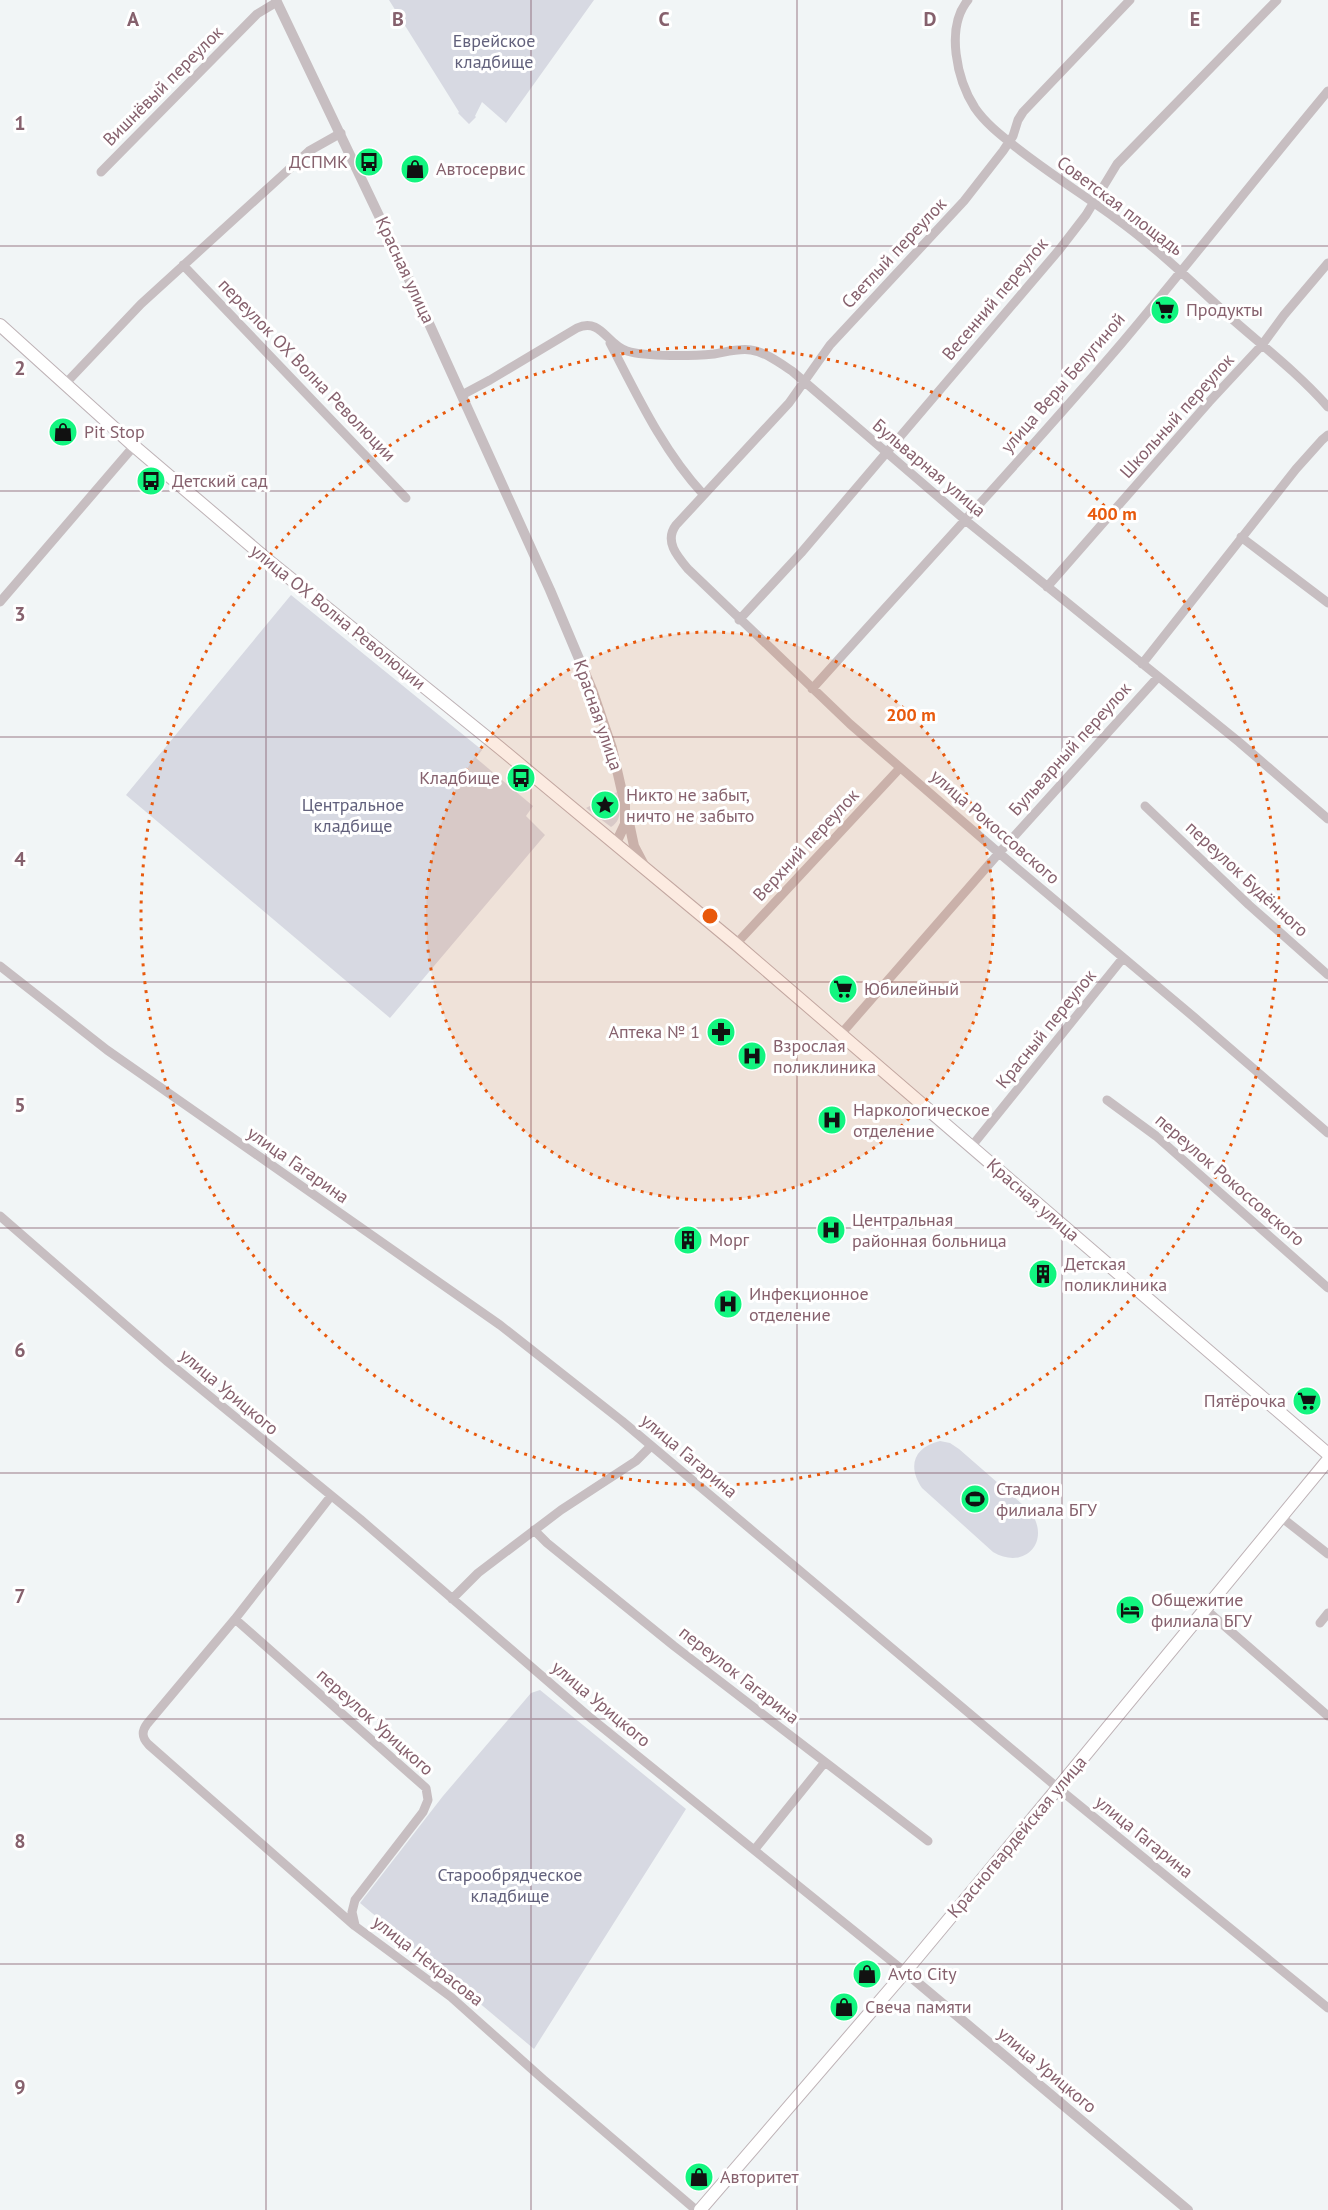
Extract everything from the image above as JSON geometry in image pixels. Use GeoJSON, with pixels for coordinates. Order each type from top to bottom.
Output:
{"type":"FeatureCollection","features":[{"type":"Feature","properties":{"kind":"main road","name":"улица ОХ Волна Революции"},"geometry":{"type":"LineString","coordinates":[[0,325],[134,446],[332,614],[616,843]]}},
{"type":"Feature","properties":{"kind":"main road","name":"Красная улица"},"geometry":{"type":"LineString","coordinates":[[616,843],[1328,1454]]}},
{"type":"Feature","properties":{"kind":"main road","name":"Красногвардейская улица"},"geometry":{"type":"LineString","coordinates":[[698,2210],[905,1972],[1328,1460]]}},
{"type":"Feature","properties":{"kind":"street","name":"Советская площадь"},"geometry":{"type":"LineString","coordinates":[[968,0],[958,18],[956,31],[961,78],[975,108],[989,124],[1047,171],[1132,231],[1304,382],[1328,407]]}},
{"type":"Feature","properties":{"kind":"street","name":"Светлый переулок"},"geometry":{"type":"LineString","coordinates":[[676,525],[789,403],[830,345],[964,201],[1009,142],[1023,112],[1130,0]]}},
{"type":"Feature","properties":{"kind":"street","name":"Весенний переулок"},"geometry":{"type":"LineString","coordinates":[[739,620],[801,553],[1059,250],[1124,156],[1277,0]]}},
{"type":"Feature","properties":{"kind":"street","name":"Красная улица"},"geometry":{"type":"LineString","coordinates":[[276,1],[341,133],[462,395],[550,590],[593,692],[609,737],[625,806],[626,824],[616,843]]}},
{"type":"Feature","properties":{"kind":"street","name":"Вишнёвый переулок"},"geometry":{"type":"LineString","coordinates":[[101,172],[257,14],[276,1]]}},
{"type":"Feature","properties":{"kind":"street","name":"улица Веры Белугиной"},"geometry":{"type":"LineString","coordinates":[[812,689],[1080,391],[1328,91]]}},
{"type":"Feature","properties":{"kind":"street"},"geometry":{"type":"LineString","coordinates":[[66,383],[119,326],[183,265],[309,152],[341,133]]}},
{"type":"Feature","properties":{"kind":"street","name":"Школьный переулок"},"geometry":{"type":"LineString","coordinates":[[1047,587],[1262,345],[1328,263]]}},
{"type":"Feature","properties":{"kind":"street","name":"переулок ОХ Волна Революции"},"geometry":{"type":"LineString","coordinates":[[183,265],[406,498]]}},
{"type":"Feature","properties":{"kind":"street","name":"Бульварная улица"},"geometry":{"type":"LineString","coordinates":[[462,395],[588,324],[598,327],[622,349],[635,353],[695,355],[756,351],[785,366],[964,519],[1239,742],[1328,819]]}},
{"type":"Feature","properties":{"kind":"street"},"geometry":{"type":"LineString","coordinates":[[608,338],[653,422],[703,494]]}},
{"type":"Feature","properties":{"kind":"street","name":"Бульварный переулок"},"geometry":{"type":"LineString","coordinates":[[1142,664],[1296,469],[1328,435]]}},
{"type":"Feature","properties":{"kind":"street"},"geometry":{"type":"LineString","coordinates":[[0,602],[134,446]]}},
{"type":"Feature","properties":{"kind":"street","name":"улица Рокоссовского"},"geometry":{"type":"LineString","coordinates":[[676,525],[670,538],[676,555],[739,620],[812,689],[900,768],[1196,1018],[1328,1133]]}},
{"type":"Feature","properties":{"kind":"street"},"geometry":{"type":"LineString","coordinates":[[1241,537],[1328,603]]}},
{"type":"Feature","properties":{"kind":"street","name":"Бульварный переулок"},"geometry":{"type":"LineString","coordinates":[[841,1034],[999,853],[1158,677]]}},
{"type":"Feature","properties":{"kind":"street","name":"Верхний переулок"},"geometry":{"type":"LineString","coordinates":[[736,944],[900,768]]}},
{"type":"Feature","properties":{"kind":"street"},"geometry":{"type":"LineString","coordinates":[[625,806],[634,846],[645,868]]}},
{"type":"Feature","properties":{"kind":"street","name":"переулок Будённого"},"geometry":{"type":"LineString","coordinates":[[1145,806],[1249,905],[1328,975]]}},
{"type":"Feature","properties":{"kind":"street","name":"Красный переулок"},"geometry":{"type":"LineString","coordinates":[[971,1147],[1124,958]]}},
{"type":"Feature","properties":{"kind":"street","name":"улица Гагарина"},"geometry":{"type":"LineString","coordinates":[[0,966],[107,1050],[500,1325],[651,1446],[1058,1788],[1328,2008]]}},
{"type":"Feature","properties":{"kind":"street","name":"переулок Рокоссовского"},"geometry":{"type":"LineString","coordinates":[[1107,1100],[1156,1136],[1328,1288]]}},
{"type":"Feature","properties":{"kind":"street","name":"улица Урицкого"},"geometry":{"type":"LineString","coordinates":[[0,1216],[168,1362],[331,1496],[596,1722],[905,1972],[1188,2210]]}},
{"type":"Feature","properties":{"kind":"street"},"geometry":{"type":"LineString","coordinates":[[452,1599],[472,1578],[534,1530],[579,1497],[636,1461],[651,1446]]}},
{"type":"Feature","properties":{"kind":"street"},"geometry":{"type":"LineString","coordinates":[[235,1619],[331,1496]]}},
{"type":"Feature","properties":{"kind":"street"},"geometry":{"type":"LineString","coordinates":[[1281,1517],[1328,1554]]}},
{"type":"Feature","properties":{"kind":"street","name":"переулок Гагарина"},"geometry":{"type":"LineString","coordinates":[[534,1530],[546,1543],[674,1646],[928,1841]]}},
{"type":"Feature","properties":{"kind":"street"},"geometry":{"type":"LineString","coordinates":[[1205,1609],[1328,1716]]}},
{"type":"Feature","properties":{"kind":"street"},"geometry":{"type":"LineString","coordinates":[[1320,1623],[1328,1613]]}},
{"type":"Feature","properties":{"kind":"street","name":"улица Некрасова"},"geometry":{"type":"LineString","coordinates":[[235,1619],[147,1724],[142,1734],[149,1745],[355,1926],[451,1997],[544,2080],[698,2210]]}},
{"type":"Feature","properties":{"kind":"street","name":"переулок Урицкого"},"geometry":{"type":"LineString","coordinates":[[235,1619],[422,1782],[426,1788],[428,1800],[423,1812],[355,1900],[352,1912],[355,1926]]}},
{"type":"Feature","properties":{"kind":"street"},"geometry":{"type":"LineString","coordinates":[[755,1849],[825,1762]]}},
{"type":"Feature","properties":{"kind":"green space","name":"Еврейское кладбище"},"geometry":{"type":"Polygon","coordinates":[[[389,0],[594,0],[506,123],[482,102],[476,117],[469,124],[458,113],[389,0]]]}},
{"type":"Feature","properties":{"kind":"green space","name":"Центральное кладбище"},"geometry":{"type":"Polygon","coordinates":[[[291,595],[482,750],[476,758],[533,806],[526,816],[545,835],[390,1018],[126,795],[291,595]]]}},
{"type":"Feature","properties":{"kind":"green space"},"geometry":{"type":"Polygon","coordinates":[[[617,792],[619,816],[611,827],[586,808],[617,792]]]}},
{"type":"Feature","properties":{"kind":"green space","name":"Стадион филиала БГУ"},"geometry":{"type":"Polygon","coordinates":[[[940,1441],[950,1443],[959,1449],[1030,1511],[1036,1522],[1038,1533],[1032,1550],[1015,1558],[993,1552],[922,1488],[915,1472],[916,1458],[924,1448],[940,1441]]]}},
{"type":"Feature","properties":{"kind":"green space","name":"Старообрядческое кладбище"},"geometry":{"type":"Polygon","coordinates":[[[540,1690],[686,1809],[534,2049],[360,1903],[443,1796],[531,1693],[540,1690]]]}},
{"type":"Feature","properties":{"kind":"place","name":"ДСПМК"},"geometry":{"type":"Point","coordinates":[369,162]}},
{"type":"Feature","properties":{"kind":"place","name":"Автосервис"},"geometry":{"type":"Point","coordinates":[415,169]}},
{"type":"Feature","properties":{"kind":"place","name":"Продукты"},"geometry":{"type":"Point","coordinates":[1165,310]}},
{"type":"Feature","properties":{"kind":"place","name":"Pit Stop"},"geometry":{"type":"Point","coordinates":[63,432]}},
{"type":"Feature","properties":{"kind":"place","name":"Детский сад"},"geometry":{"type":"Point","coordinates":[151,481]}},
{"type":"Feature","properties":{"kind":"place","name":"Кладбище"},"geometry":{"type":"Point","coordinates":[521,778]}},
{"type":"Feature","properties":{"kind":"place","name":"Никто не забыт, ничто не забыто"},"geometry":{"type":"Point","coordinates":[605,805]}},
{"type":"Feature","properties":{"kind":"place","name":"Юбилейный"},"geometry":{"type":"Point","coordinates":[843,989]}},
{"type":"Feature","properties":{"kind":"place","name":"Аптека № 1"},"geometry":{"type":"Point","coordinates":[721,1032]}},
{"type":"Feature","properties":{"kind":"place","name":"Взрослая поликлиника"},"geometry":{"type":"Point","coordinates":[752,1056]}},
{"type":"Feature","properties":{"kind":"place","name":"Наркологическое отделение"},"geometry":{"type":"Point","coordinates":[832,1120]}},
{"type":"Feature","properties":{"kind":"place","name":"Центральная районная больница"},"geometry":{"type":"Point","coordinates":[831,1230]}},
{"type":"Feature","properties":{"kind":"place","name":"Морг"},"geometry":{"type":"Point","coordinates":[688,1240]}},
{"type":"Feature","properties":{"kind":"place","name":"Детская поликлиника"},"geometry":{"type":"Point","coordinates":[1043,1274]}},
{"type":"Feature","properties":{"kind":"place","name":"Инфекционное отделение"},"geometry":{"type":"Point","coordinates":[728,1304]}},
{"type":"Feature","properties":{"kind":"place","name":"Пятёрочка"},"geometry":{"type":"Point","coordinates":[1307,1401]}},
{"type":"Feature","properties":{"kind":"place","name":"Стадион филиала БГУ"},"geometry":{"type":"Point","coordinates":[975,1499]}},
{"type":"Feature","properties":{"kind":"place","name":"Общежитие филиала БГУ"},"geometry":{"type":"Point","coordinates":[1130,1610]}},
{"type":"Feature","properties":{"kind":"place","name":"Avto City"},"geometry":{"type":"Point","coordinates":[867,1974]}},
{"type":"Feature","properties":{"kind":"place","name":"Свеча памяти"},"geometry":{"type":"Point","coordinates":[844,2007]}},
{"type":"Feature","properties":{"kind":"place","name":"Авторитет"},"geometry":{"type":"Point","coordinates":[699,2177]}}]}
